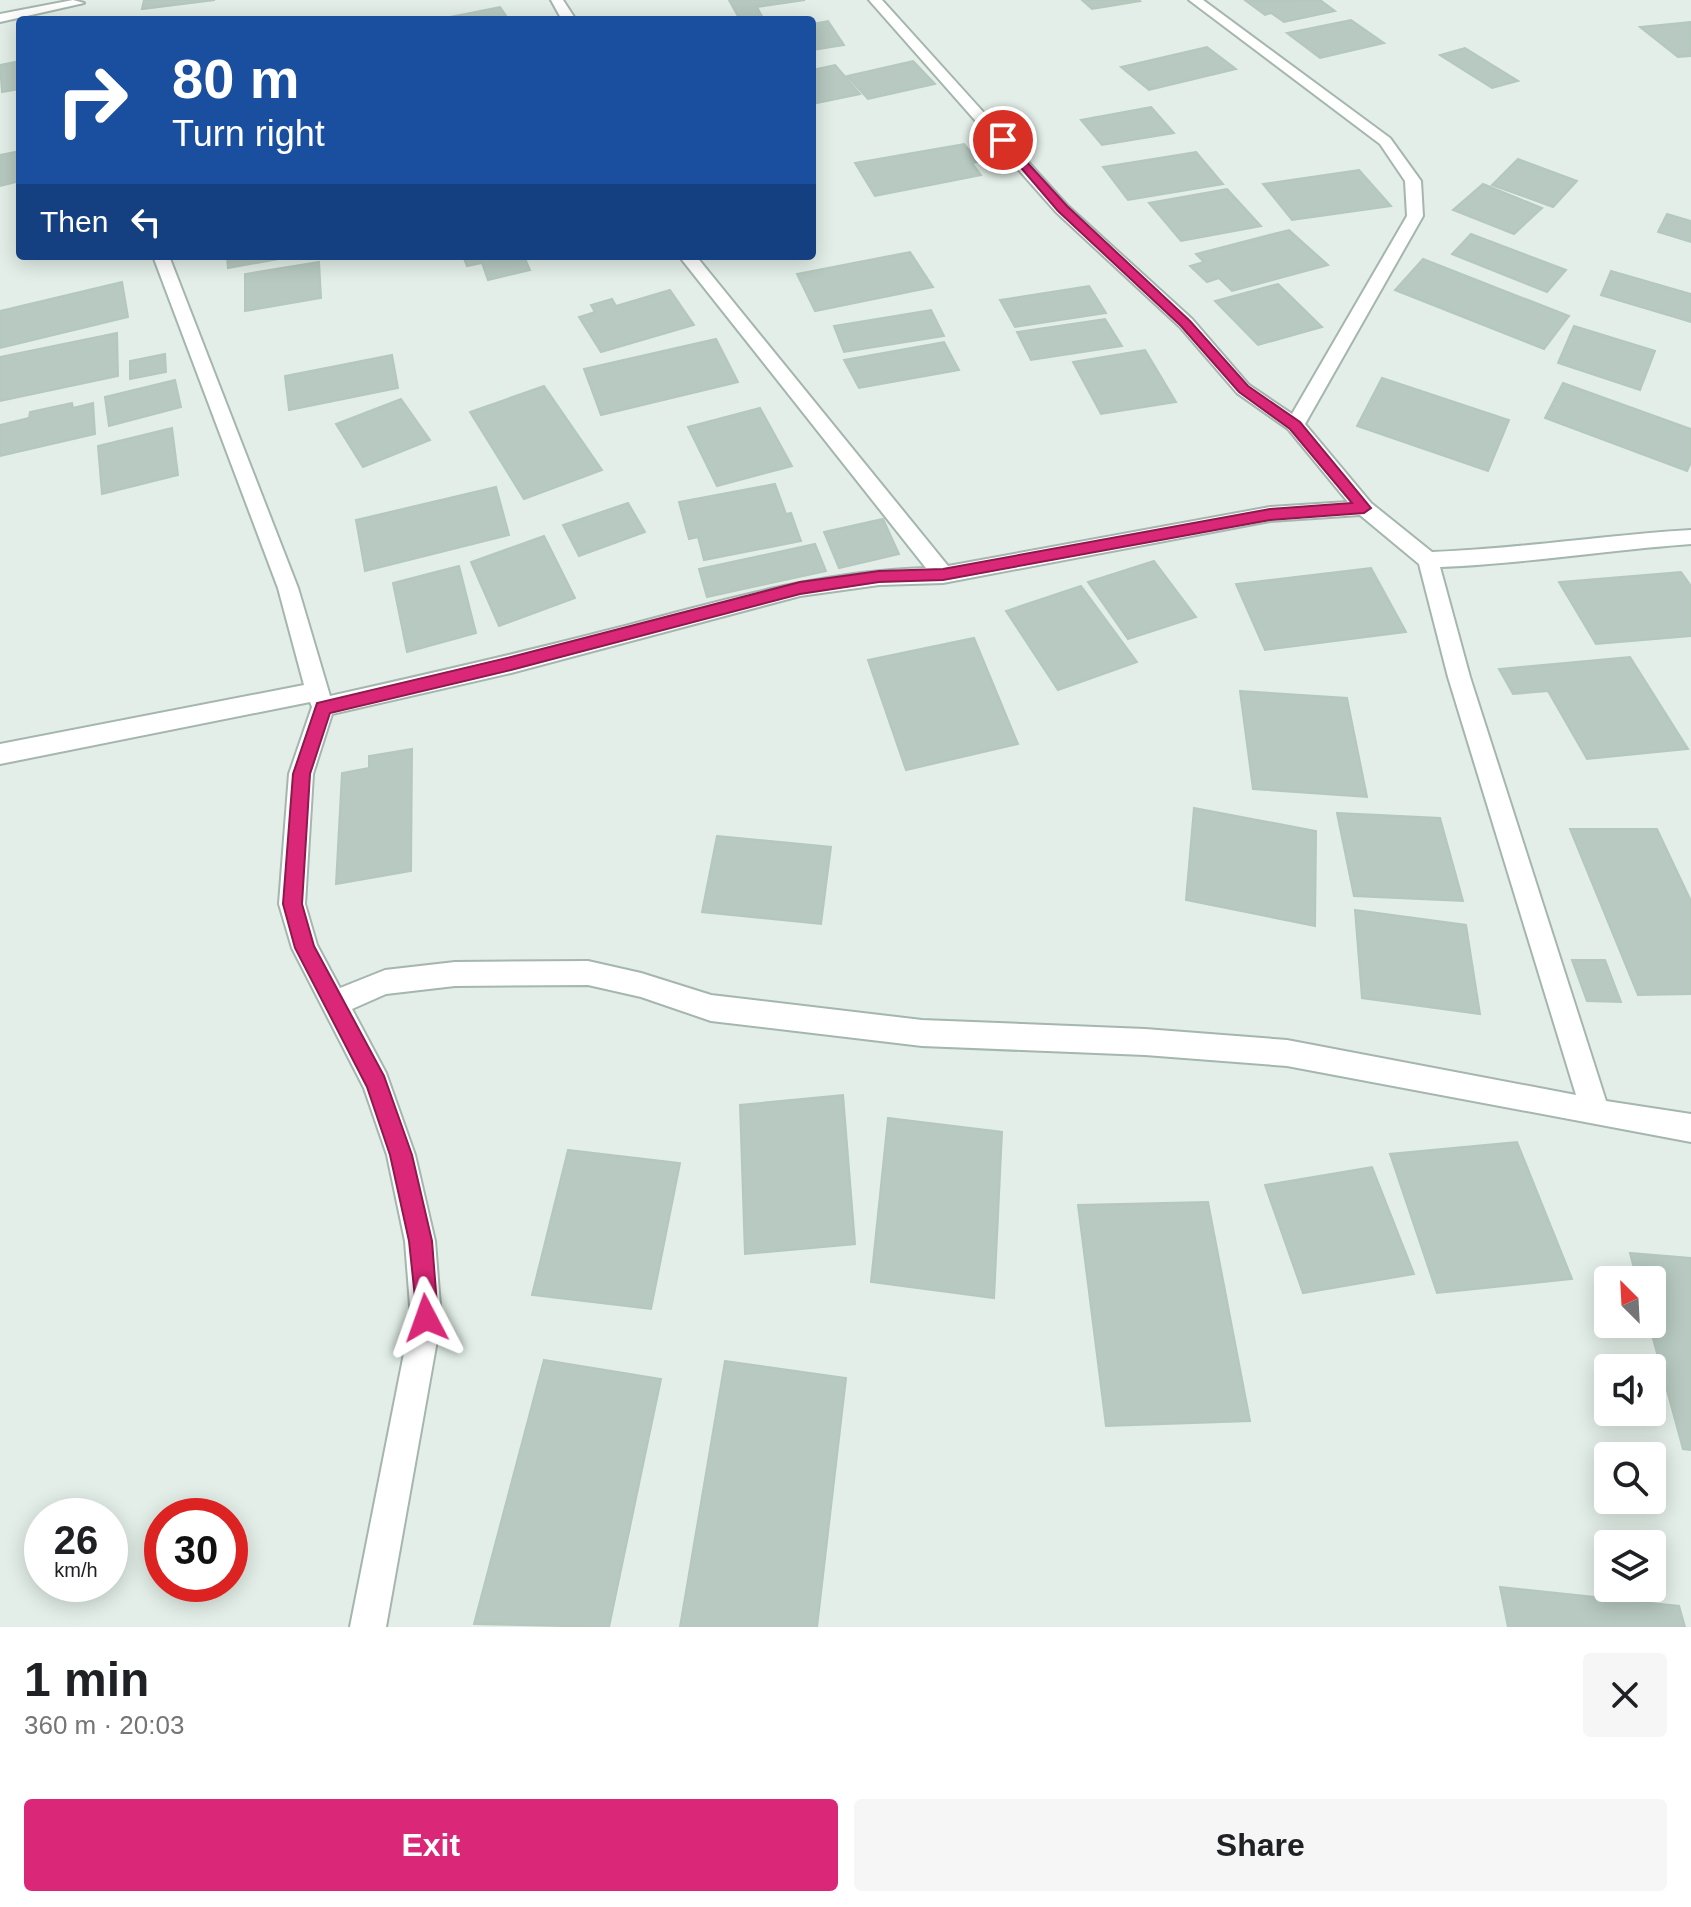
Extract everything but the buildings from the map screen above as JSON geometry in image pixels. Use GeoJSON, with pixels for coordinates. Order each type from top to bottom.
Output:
{"type":"FeatureCollection","features":[{"type":"Feature","properties":{"kind":"street"},"geometry":{"type":"LineString","coordinates":[[875,0],[1062,209],[1186,323],[1243,389],[1295,425],[1364,508],[1428,560],[1459,677],[1596,1113]]}},
{"type":"Feature","properties":{"kind":"street"},"geometry":{"type":"LineString","coordinates":[[1195,0],[1385,141],[1413,181],[1415,216],[1295,425]]}},
{"type":"Feature","properties":{"kind":"street"},"geometry":{"type":"LineString","coordinates":[[0,18],[78,1]]}},
{"type":"Feature","properties":{"kind":"street"},"geometry":{"type":"LineString","coordinates":[[163,260],[288,588],[319,700],[301,774],[292,904],[305,948],[376,1083],[401,1155],[420,1241],[426,1318],[368,1627]]}},
{"type":"Feature","properties":{"kind":"street"},"geometry":{"type":"LineString","coordinates":[[690,260],[943,575]]}},
{"type":"Feature","properties":{"kind":"street"},"geometry":{"type":"LineString","coordinates":[[0,754],[511,664],[800,588],[879,577],[943,575],[1270,514],[1364,508]]}},
{"type":"Feature","properties":{"kind":"street"},"geometry":{"type":"LineString","coordinates":[[1428,560],[1507,557],[1627,541],[1691,537]]}},
{"type":"Feature","properties":{"kind":"street"},"geometry":{"type":"LineString","coordinates":[[334,1004],[385,982],[455,974],[588,973],[641,985],[711,1008],[922,1033],[1145,1042],[1287,1053],[1596,1113],[1691,1128]]}},
{"type":"Feature","properties":{"kind":"route"},"geometry":{"type":"LineString","coordinates":[[426,1318],[420,1241],[401,1155],[376,1083],[305,948],[292,904],[301,774],[323,707],[511,664],[800,588],[879,577],[943,575],[1270,514],[1364,508],[1295,425],[1243,389],[1186,323],[1062,209],[1003,140]]}}]}
